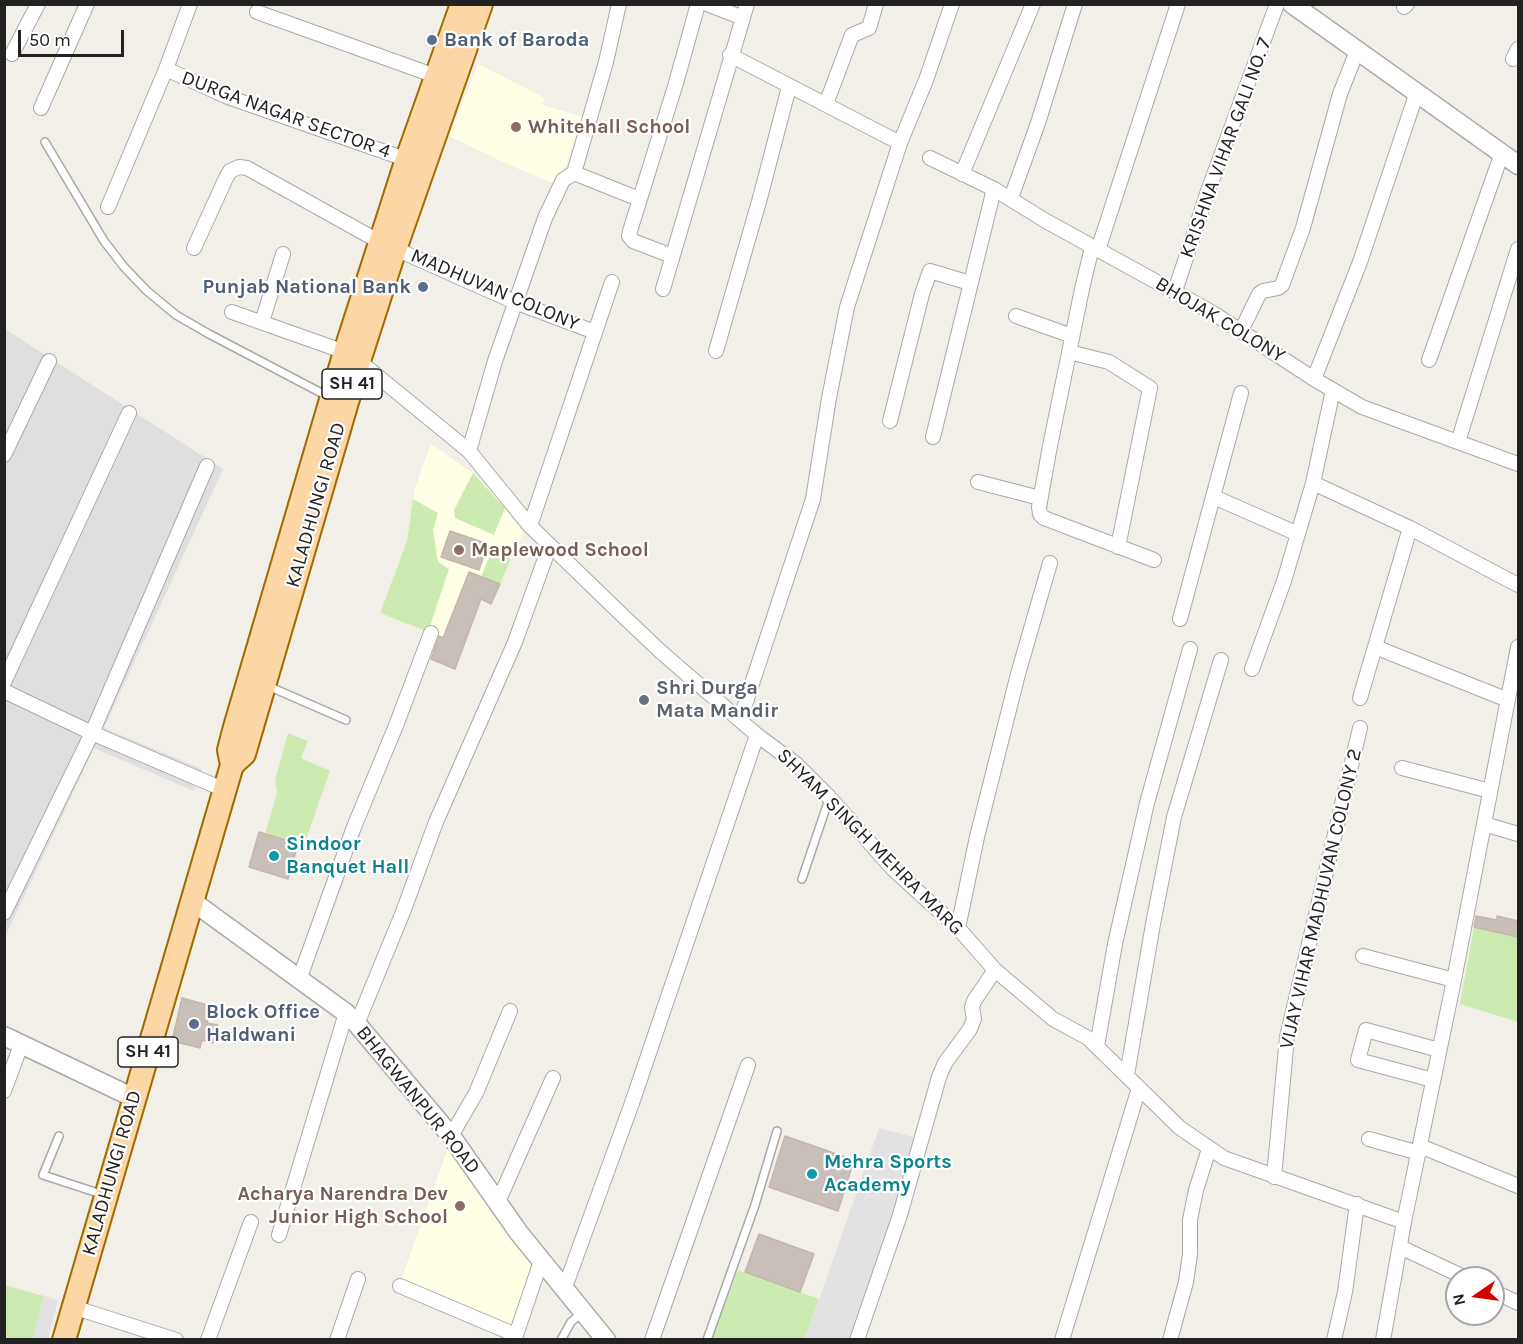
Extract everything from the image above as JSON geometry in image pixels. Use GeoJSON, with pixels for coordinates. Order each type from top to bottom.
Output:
{"type":"FeatureCollection","features":[{"type":"Feature","properties":{"kind":"main road","name":"KALADHUNGI ROAD"},"geometry":{"type":"LineString","coordinates":[[445,80],[462,4]]}},
{"type":"Feature","properties":{"kind":"main road","name":"KALADHUNGI ROAD"},"geometry":{"type":"LineString","coordinates":[[64,1340],[232,765],[229,750],[231,743],[304,518],[387,245],[445,80],[481,4]]}},
{"type":"Feature","properties":{"kind":"main road","name":"KALADHUNGI ROAD"},"geometry":{"type":"LineString","coordinates":[[232,765],[244,754],[304,518],[331,398],[352,356]]}},
{"type":"Feature","properties":{"kind":"street"},"geometry":{"type":"LineString","coordinates":[[12,54],[38,4]]}},
{"type":"Feature","properties":{"kind":"street"},"geometry":{"type":"LineString","coordinates":[[41,108],[87,4]]}},
{"type":"Feature","properties":{"kind":"street"},"geometry":{"type":"LineString","coordinates":[[108,207],[166,69],[190,4]]}},
{"type":"Feature","properties":{"kind":"street"},"geometry":{"type":"LineString","coordinates":[[469,451],[495,361],[545,218],[563,180],[574,173],[606,62],[619,4]]}},
{"type":"Feature","properties":{"kind":"street"},"geometry":{"type":"LineString","coordinates":[[672,255],[633,241],[629,236],[698,4]]}},
{"type":"Feature","properties":{"kind":"street"},"geometry":{"type":"LineString","coordinates":[[663,289],[730,55],[745,11],[707,4]]}},
{"type":"Feature","properties":{"kind":"street"},"geometry":{"type":"LineString","coordinates":[[826,104],[852,35],[869,28],[876,4]]}},
{"type":"Feature","properties":{"kind":"street"},"geometry":{"type":"LineString","coordinates":[[740,720],[813,500],[829,398],[847,307],[900,143],[926,80],[952,4]]}},
{"type":"Feature","properties":{"kind":"street"},"geometry":{"type":"LineString","coordinates":[[962,174],[1033,4]]}},
{"type":"Feature","properties":{"kind":"street"},"geometry":{"type":"LineString","coordinates":[[1011,198],[1038,123],[1074,4]]}},
{"type":"Feature","properties":{"kind":"street"},"geometry":{"type":"LineString","coordinates":[[1154,560],[1044,518],[1040,514],[1040,498],[1072,336],[1095,248],[1178,4]]}},
{"type":"Feature","properties":{"kind":"street","name":"KRISHNA VIHAR GALI NO. 7"},"geometry":{"type":"LineString","coordinates":[[1175,291],[1277,4]]}},
{"type":"Feature","properties":{"kind":"street"},"geometry":{"type":"LineString","coordinates":[[1292,4],[1518,165]]}},
{"type":"Feature","properties":{"kind":"street"},"geometry":{"type":"LineString","coordinates":[[257,12],[445,80]]}},
{"type":"Feature","properties":{"kind":"street"},"geometry":{"type":"LineString","coordinates":[[1241,331],[1259,294],[1282,285],[1304,228],[1340,94],[1357,51]]}},
{"type":"Feature","properties":{"kind":"street"},"geometry":{"type":"LineString","coordinates":[[730,55],[900,143]]}},
{"type":"Feature","properties":{"kind":"street","name":"DURGA NAGAR SECTOR 4"},"geometry":{"type":"LineString","coordinates":[[166,69],[228,97],[416,162]]}},
{"type":"Feature","properties":{"kind":"street"},"geometry":{"type":"LineString","coordinates":[[716,351],[789,87]]}},
{"type":"Feature","properties":{"kind":"street"},"geometry":{"type":"LineString","coordinates":[[1314,379],[1360,262],[1417,93]]}},
{"type":"Feature","properties":{"kind":"street"},"geometry":{"type":"LineString","coordinates":[[1429,360],[1502,153]]}},
{"type":"Feature","properties":{"kind":"street","name":"BHOJAK COLONY"},"geometry":{"type":"LineString","coordinates":[[930,158],[1011,198],[1046,221],[1175,291],[1362,407],[1518,464]]}},
{"type":"Feature","properties":{"kind":"street","name":"MADHUVAN COLONY"},"geometry":{"type":"LineString","coordinates":[[194,248],[230,171],[239,167],[247,168],[387,245],[515,302],[595,332]]}},
{"type":"Feature","properties":{"kind":"street"},"geometry":{"type":"LineString","coordinates":[[574,173],[639,199]]}},
{"type":"Feature","properties":{"kind":"street"},"geometry":{"type":"LineString","coordinates":[[933,437],[994,189]]}},
{"type":"Feature","properties":{"kind":"street"},"geometry":{"type":"LineString","coordinates":[[1458,442],[1518,249]]}},
{"type":"Feature","properties":{"kind":"street"},"geometry":{"type":"LineString","coordinates":[[262,322],[284,254]]}},
{"type":"Feature","properties":{"kind":"street"},"geometry":{"type":"LineString","coordinates":[[891,421],[922,294],[930,271],[970,283]]}},
{"type":"Feature","properties":{"kind":"street"},"geometry":{"type":"LineString","coordinates":[[530,526],[612,282]]}},
{"type":"Feature","properties":{"kind":"street","name":"SHYAM SINGH MEHRA MARG"},"geometry":{"type":"LineString","coordinates":[[232,312],[352,356],[469,451],[530,526],[660,651],[757,735],[796,764],[830,798],[893,869],[958,928],[995,970],[1053,1019],[1088,1038],[1180,1128],[1224,1158],[1404,1222]]}},
{"type":"Feature","properties":{"kind":"street"},"geometry":{"type":"LineString","coordinates":[[1016,316],[1072,336]]}},
{"type":"Feature","properties":{"kind":"street"},"geometry":{"type":"LineString","coordinates":[[1069,352],[1109,362],[1150,388],[1118,547]]}},
{"type":"Feature","properties":{"kind":"street"},"geometry":{"type":"LineString","coordinates":[[4,454],[49,361]]}},
{"type":"Feature","properties":{"kind":"street"},"geometry":{"type":"LineString","coordinates":[[1252,669],[1284,581],[1313,483],[1333,390]]}},
{"type":"Feature","properties":{"kind":"street"},"geometry":{"type":"LineString","coordinates":[[1180,619],[1241,393]]}},
{"type":"Feature","properties":{"kind":"street"},"geometry":{"type":"LineString","coordinates":[[4,682],[129,412]]}},
{"type":"Feature","properties":{"kind":"street"},"geometry":{"type":"LineString","coordinates":[[4,913],[92,733],[207,466]]}},
{"type":"Feature","properties":{"kind":"street"},"geometry":{"type":"LineString","coordinates":[[978,482],[1040,498]]}},
{"type":"Feature","properties":{"kind":"street"},"geometry":{"type":"LineString","coordinates":[[1313,483],[1410,528],[1518,585]]}},
{"type":"Feature","properties":{"kind":"street"},"geometry":{"type":"LineString","coordinates":[[1214,497],[1298,534]]}},
{"type":"Feature","properties":{"kind":"street"},"geometry":{"type":"LineString","coordinates":[[1360,698],[1410,528]]}},
{"type":"Feature","properties":{"kind":"street"},"geometry":{"type":"LineString","coordinates":[[279,1235],[352,1018],[403,912],[436,822],[515,642],[550,545]]}},
{"type":"Feature","properties":{"kind":"street"},"geometry":{"type":"LineString","coordinates":[[958,928],[977,837],[1050,562]]}},
{"type":"Feature","properties":{"kind":"street"},"geometry":{"type":"LineString","coordinates":[[299,980],[354,826],[431,633]]}},
{"type":"Feature","properties":{"kind":"street"},"geometry":{"type":"LineString","coordinates":[[1375,647],[1508,700]]}},
{"type":"Feature","properties":{"kind":"street"},"geometry":{"type":"LineString","coordinates":[[1383,1340],[1404,1222],[1454,980],[1518,647]]}},
{"type":"Feature","properties":{"kind":"street"},"geometry":{"type":"LineString","coordinates":[[1097,1046],[1115,944],[1147,803],[1190,649]]}},
{"type":"Feature","properties":{"kind":"street"},"geometry":{"type":"LineString","coordinates":[[1127,1075],[1174,817],[1221,660]]}},
{"type":"Feature","properties":{"kind":"street"},"geometry":{"type":"LineString","coordinates":[[4,691],[92,733],[225,790]]}},
{"type":"Feature","properties":{"kind":"street","name":"VIJAY VIHAR MADHUVAN COLONY 2"},"geometry":{"type":"LineString","coordinates":[[1274,1177],[1287,1037],[1360,728]]}},
{"type":"Feature","properties":{"kind":"street"},"geometry":{"type":"LineString","coordinates":[[564,1290],[632,1103],[757,735]]}},
{"type":"Feature","properties":{"kind":"street"},"geometry":{"type":"LineString","coordinates":[[1402,768],[1490,791]]}},
{"type":"Feature","properties":{"kind":"street"},"geometry":{"type":"LineString","coordinates":[[1484,824],[1518,834]]}},
{"type":"Feature","properties":{"kind":"street","name":"BHAGWANPUR ROAD"},"geometry":{"type":"LineString","coordinates":[[192,901],[352,1018],[451,1136],[541,1261],[606,1340]]}},
{"type":"Feature","properties":{"kind":"street"},"geometry":{"type":"LineString","coordinates":[[1363,956],[1454,980]]}},
{"type":"Feature","properties":{"kind":"street"},"geometry":{"type":"LineString","coordinates":[[857,1340],[900,1215],[939,1077],[945,1063],[970,1029],[974,1019],[972,1007],[974,1001],[995,970]]}},
{"type":"Feature","properties":{"kind":"street"},"geometry":{"type":"LineString","coordinates":[[451,1136],[476,1092],[510,1011]]}},
{"type":"Feature","properties":{"kind":"street"},"geometry":{"type":"LineString","coordinates":[[1433,1080],[1358,1060],[1366,1030],[1439,1050]]}},
{"type":"Feature","properties":{"kind":"street"},"geometry":{"type":"LineString","coordinates":[[4,1036],[134,1098]]}},
{"type":"Feature","properties":{"kind":"street"},"geometry":{"type":"LineString","coordinates":[[4,1091],[21,1045]]}},
{"type":"Feature","properties":{"kind":"street"},"geometry":{"type":"LineString","coordinates":[[652,1340],[748,1065]]}},
{"type":"Feature","properties":{"kind":"street"},"geometry":{"type":"LineString","coordinates":[[498,1202],[553,1078]]}},
{"type":"Feature","properties":{"kind":"street"},"geometry":{"type":"LineString","coordinates":[[1062,1340],[1138,1088]]}},
{"type":"Feature","properties":{"kind":"street"},"geometry":{"type":"LineString","coordinates":[[1369,1139],[1420,1150],[1518,1186]]}},
{"type":"Feature","properties":{"kind":"street"},"geometry":{"type":"LineString","coordinates":[[1170,1340],[1186,1282],[1190,1254],[1190,1220],[1196,1190],[1209,1149]]}},
{"type":"Feature","properties":{"kind":"street"},"geometry":{"type":"LineString","coordinates":[[1334,1340],[1345,1293],[1357,1204]]}},
{"type":"Feature","properties":{"kind":"street"},"geometry":{"type":"LineString","coordinates":[[208,1340],[250,1222]]}},
{"type":"Feature","properties":{"kind":"street"},"geometry":{"type":"LineString","coordinates":[[1400,1247],[1445,1268]]}},
{"type":"Feature","properties":{"kind":"street"},"geometry":{"type":"LineString","coordinates":[[400,1286],[516,1335],[541,1261]]}},
{"type":"Feature","properties":{"kind":"street"},"geometry":{"type":"LineString","coordinates":[[337,1340],[358,1279]]}},
{"type":"Feature","properties":{"kind":"street"},"geometry":{"type":"LineString","coordinates":[[73,1307],[176,1340]]}},
{"type":"Feature","properties":{"kind":"lane"},"geometry":{"type":"LineString","coordinates":[[45,142],[104,241],[147,291],[176,315],[331,398]]}},
{"type":"Feature","properties":{"kind":"lane"},"geometry":{"type":"LineString","coordinates":[[263,683],[346,720]]}},
{"type":"Feature","properties":{"kind":"lane"},"geometry":{"type":"LineString","coordinates":[[802,879],[830,798]]}},
{"type":"Feature","properties":{"kind":"lane"},"geometry":{"type":"LineString","coordinates":[[707,1340],[755,1205],[777,1131]]}},
{"type":"Feature","properties":{"kind":"lane"},"geometry":{"type":"LineString","coordinates":[[59,1136],[43,1175],[106,1196]]}},
{"type":"Feature","properties":{"kind":"lane"},"geometry":{"type":"LineString","coordinates":[[561,1340],[570,1322],[583,1312]]}},
{"type":"Feature","properties":{"kind":"shaded area","name":"Whitehall School"},"geometry":{"type":"Polygon","coordinates":[[[478,64],[545,98],[542,105],[584,117],[558,185],[449,136],[478,64]]]}},
{"type":"Feature","properties":{"kind":"shaded area"},"geometry":{"type":"Polygon","coordinates":[[[5,329],[223,469],[104,728],[202,769],[194,791],[94,748],[5,937],[5,329]]]}},
{"type":"Feature","properties":{"kind":"shaded area","name":"Maplewood School"},"geometry":{"type":"Polygon","coordinates":[[[431,444],[473,473],[497,498],[523,533],[491,604],[481,600],[455,669],[427,657],[434,634],[380,613],[407,541],[415,488],[431,444]]]}},
{"type":"Feature","properties":{"kind":"shaded area"},"geometry":{"type":"Polygon","coordinates":[[[879,1128],[917,1138],[902,1192],[853,1339],[805,1340],[879,1128]]]}},
{"type":"Feature","properties":{"kind":"shaded area","name":"Acharya Narendra Dev Junior High School"},"geometry":{"type":"Polygon","coordinates":[[[449,1145],[535,1266],[513,1330],[400,1283],[449,1145]]]}},
{"type":"Feature","properties":{"kind":"shaded area"},"geometry":{"type":"Polygon","coordinates":[[[44,1296],[58,1300],[48,1339],[33,1339],[44,1296]]]}},
{"type":"Feature","properties":{"kind":"green space"},"geometry":{"type":"Polygon","coordinates":[[[473,473],[505,508],[494,535],[455,518],[454,510],[473,473]]]}},
{"type":"Feature","properties":{"kind":"green space"},"geometry":{"type":"Polygon","coordinates":[[[413,499],[438,513],[433,530],[438,562],[449,569],[428,632],[380,613],[407,541],[413,499]]]}},
{"type":"Feature","properties":{"kind":"green space"},"geometry":{"type":"Polygon","coordinates":[[[492,550],[511,559],[500,584],[481,577],[492,550]]]}},
{"type":"Feature","properties":{"kind":"green space"},"geometry":{"type":"Polygon","coordinates":[[[288,733],[308,741],[301,758],[330,771],[304,845],[265,834],[277,793],[275,780],[288,733]]]}},
{"type":"Feature","properties":{"kind":"green space"},"geometry":{"type":"Polygon","coordinates":[[[1474,927],[1518,937],[1518,1022],[1460,1004],[1474,927]]]}},
{"type":"Feature","properties":{"kind":"green space"},"geometry":{"type":"Polygon","coordinates":[[[738,1270],[819,1299],[805,1339],[711,1339],[738,1270]]]}},
{"type":"Feature","properties":{"kind":"green space"},"geometry":{"type":"Polygon","coordinates":[[[4,1285],[44,1296],[33,1339],[5,1339],[4,1285]]]}},
{"type":"Feature","properties":{"kind":"building"},"geometry":{"type":"Polygon","coordinates":[[[450,531],[488,544],[479,570],[441,557],[450,531]]]}},
{"type":"Feature","properties":{"kind":"building"},"geometry":{"type":"Polygon","coordinates":[[[469,572],[500,584],[491,604],[481,599],[455,669],[431,659],[439,636],[443,638],[469,572]]]}},
{"type":"Feature","properties":{"kind":"building","name":"Sindoor Banquet Hall"},"geometry":{"type":"Polygon","coordinates":[[[259,832],[298,844],[288,879],[249,867],[259,832]]]}},
{"type":"Feature","properties":{"kind":"building"},"geometry":{"type":"Polygon","coordinates":[[[1476,916],[1497,920],[1497,916],[1518,921],[1518,937],[1474,927],[1476,916]]]}},
{"type":"Feature","properties":{"kind":"building","name":"Block Office Haldwani"},"geometry":{"type":"Polygon","coordinates":[[[182,998],[211,1006],[207,1023],[218,1025],[213,1043],[202,1040],[200,1048],[172,1041],[182,998]]]}},
{"type":"Feature","properties":{"kind":"building","name":"Mehra Sports Academy"},"geometry":{"type":"Polygon","coordinates":[[[785,1136],[854,1160],[838,1211],[769,1187],[785,1136]]]}},
{"type":"Feature","properties":{"kind":"building"},"geometry":{"type":"Polygon","coordinates":[[[759,1234],[814,1254],[800,1292],[745,1272],[759,1234]]]}},
{"type":"Feature","properties":{"kind":"place","name":"Bank of Baroda"},"geometry":{"type":"Point","coordinates":[432,40]}},
{"type":"Feature","properties":{"kind":"place","name":"Whitehall School"},"geometry":{"type":"Point","coordinates":[516,127]}},
{"type":"Feature","properties":{"kind":"place","name":"Punjab National Bank"},"geometry":{"type":"Point","coordinates":[423,287]}},
{"type":"Feature","properties":{"kind":"place","name":"Maplewood School"},"geometry":{"type":"Point","coordinates":[459,550]}},
{"type":"Feature","properties":{"kind":"place","name":"Shri Durga Mata Mandir"},"geometry":{"type":"Point","coordinates":[644,700]}},
{"type":"Feature","properties":{"kind":"place","name":"Sindoor Banquet Hall"},"geometry":{"type":"Point","coordinates":[274,856]}},
{"type":"Feature","properties":{"kind":"place","name":"Block Office Haldwani"},"geometry":{"type":"Point","coordinates":[194,1024]}},
{"type":"Feature","properties":{"kind":"place","name":"Mehra Sports Academy"},"geometry":{"type":"Point","coordinates":[812,1174]}},
{"type":"Feature","properties":{"kind":"place","name":"Acharya Narendra Dev Junior High School"},"geometry":{"type":"Point","coordinates":[460,1206]}}]}
